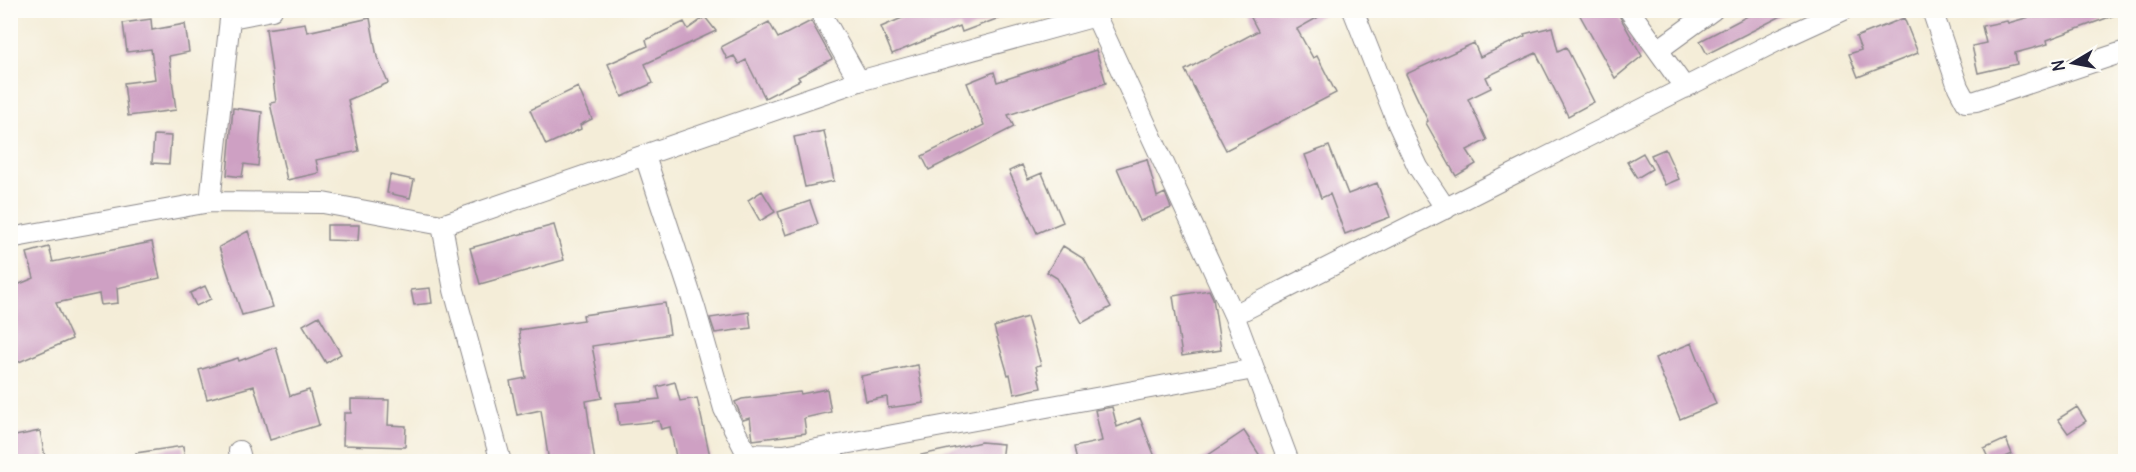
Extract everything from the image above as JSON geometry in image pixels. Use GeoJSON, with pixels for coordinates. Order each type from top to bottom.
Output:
{"type":"FeatureCollection","features":[{"type":"Feature","properties":{"kind":"street"},"geometry":{"type":"LineString","coordinates":[[210,201],[231,14],[273,10]]}},
{"type":"Feature","properties":{"kind":"street"},"geometry":{"type":"LineString","coordinates":[[819,10],[859,81]]}},
{"type":"Feature","properties":{"kind":"street"},"geometry":{"type":"LineString","coordinates":[[1353,10],[1398,124],[1418,167],[1446,208]]}},
{"type":"Feature","properties":{"kind":"street"},"geometry":{"type":"LineString","coordinates":[[1629,10],[1685,88]]}},
{"type":"Feature","properties":{"kind":"street"},"geometry":{"type":"LineString","coordinates":[[1658,50],[1713,10]]}},
{"type":"Feature","properties":{"kind":"street"},"geometry":{"type":"LineString","coordinates":[[1234,315],[1783,38],[1844,10]]}},
{"type":"Feature","properties":{"kind":"street"},"geometry":{"type":"LineString","coordinates":[[1932,10],[1958,87],[1966,102],[1976,101],[2126,51]]}},
{"type":"Feature","properties":{"kind":"street"},"geometry":{"type":"LineString","coordinates":[[10,238],[210,201],[323,203],[442,225],[859,81],[1095,13],[1234,315],[1289,462]]}},
{"type":"Feature","properties":{"kind":"street"},"geometry":{"type":"LineString","coordinates":[[645,156],[695,308],[724,409],[747,454],[784,455],[1254,369]]}},
{"type":"Feature","properties":{"kind":"street"},"geometry":{"type":"LineString","coordinates":[[442,225],[454,290],[501,462]]}},
{"type":"Feature","properties":{"kind":"building"},"geometry":{"type":"Polygon","coordinates":[[[921,10],[1015,10],[1015,12],[962,32],[960,26],[892,54],[881,27],[921,10]]]}},
{"type":"Feature","properties":{"kind":"building"},"geometry":{"type":"Polygon","coordinates":[[[1247,10],[1331,10],[1297,29],[1313,58],[1317,56],[1336,93],[1226,150],[1185,70],[1258,31],[1247,10]]]}},
{"type":"Feature","properties":{"kind":"building"},"geometry":{"type":"Polygon","coordinates":[[[1577,10],[1616,10],[1642,56],[1615,78],[1577,10]]]}},
{"type":"Feature","properties":{"kind":"building"},"geometry":{"type":"Polygon","coordinates":[[[1759,10],[1793,10],[1707,54],[1700,41],[1759,10]]]}},
{"type":"Feature","properties":{"kind":"building"},"geometry":{"type":"Polygon","coordinates":[[[2043,10],[2122,10],[2123,12],[2047,40],[2048,44],[2015,53],[2017,64],[1978,73],[1972,46],[1986,43],[1982,26],[2007,21],[2008,23],[2044,13],[2043,10]]]}},
{"type":"Feature","properties":{"kind":"building"},"geometry":{"type":"Polygon","coordinates":[[[705,17],[716,31],[645,64],[653,83],[622,97],[608,64],[648,46],[646,40],[684,22],[688,29],[705,17]]]}},
{"type":"Feature","properties":{"kind":"building"},"geometry":{"type":"Polygon","coordinates":[[[370,18],[377,57],[388,83],[348,100],[359,151],[316,160],[319,173],[287,180],[270,103],[276,102],[266,29],[305,23],[307,32],[370,18]]]}},
{"type":"Feature","properties":{"kind":"building"},"geometry":{"type":"Polygon","coordinates":[[[1904,18],[1918,53],[1858,77],[1849,54],[1861,50],[1856,37],[1904,18]]]}},
{"type":"Feature","properties":{"kind":"building"},"geometry":{"type":"Polygon","coordinates":[[[151,19],[152,30],[185,24],[189,52],[169,56],[176,110],[128,116],[124,83],[155,79],[151,49],[127,52],[123,23],[151,19]]]}},
{"type":"Feature","properties":{"kind":"building"},"geometry":{"type":"Polygon","coordinates":[[[811,21],[832,59],[798,77],[800,80],[765,98],[746,60],[739,64],[734,56],[727,59],[721,47],[769,22],[778,38],[811,21]]]}},
{"type":"Feature","properties":{"kind":"building"},"geometry":{"type":"Polygon","coordinates":[[[1552,27],[1558,51],[1566,47],[1594,102],[1568,116],[1536,53],[1486,77],[1491,88],[1468,99],[1487,140],[1467,150],[1476,164],[1456,176],[1426,123],[1428,121],[1406,74],[1474,43],[1480,57],[1525,36],[1524,34],[1552,27]]]}},
{"type":"Feature","properties":{"kind":"building"},"geometry":{"type":"Polygon","coordinates":[[[1096,50],[1106,83],[1008,115],[1014,127],[929,170],[922,156],[984,125],[967,83],[994,72],[997,82],[1096,50]]]}},
{"type":"Feature","properties":{"kind":"building"},"geometry":{"type":"Polygon","coordinates":[[[578,87],[592,119],[580,125],[581,129],[546,145],[530,110],[578,87]]]}},
{"type":"Feature","properties":{"kind":"building"},"geometry":{"type":"Polygon","coordinates":[[[233,108],[262,112],[258,166],[244,164],[242,177],[227,175],[233,108]]]}},
{"type":"Feature","properties":{"kind":"building"},"geometry":{"type":"Polygon","coordinates":[[[824,131],[834,181],[805,187],[794,137],[824,131]]]}},
{"type":"Feature","properties":{"kind":"building"},"geometry":{"type":"Polygon","coordinates":[[[154,135],[171,136],[169,164],[152,163],[154,135]]]}},
{"type":"Feature","properties":{"kind":"building"},"geometry":{"type":"Polygon","coordinates":[[[1329,146],[1348,194],[1377,183],[1390,217],[1345,234],[1330,194],[1321,198],[1305,155],[1329,146]]]}},
{"type":"Feature","properties":{"kind":"building"},"geometry":{"type":"Polygon","coordinates":[[[1665,149],[1679,179],[1665,185],[1651,155],[1665,149]]]}},
{"type":"Feature","properties":{"kind":"building"},"geometry":{"type":"Polygon","coordinates":[[[1643,153],[1652,169],[1637,178],[1627,162],[1643,153]]]}},
{"type":"Feature","properties":{"kind":"building"},"geometry":{"type":"Polygon","coordinates":[[[1147,159],[1157,197],[1165,193],[1171,208],[1140,221],[1117,168],[1147,159]]]}},
{"type":"Feature","properties":{"kind":"building"},"geometry":{"type":"Polygon","coordinates":[[[1022,165],[1028,179],[1042,173],[1063,222],[1037,233],[1009,171],[1022,165]]]}},
{"type":"Feature","properties":{"kind":"building"},"geometry":{"type":"Polygon","coordinates":[[[390,175],[414,180],[410,198],[387,193],[390,175]]]}},
{"type":"Feature","properties":{"kind":"building"},"geometry":{"type":"Polygon","coordinates":[[[762,191],[775,212],[760,221],[748,200],[762,191]]]}},
{"type":"Feature","properties":{"kind":"building"},"geometry":{"type":"Polygon","coordinates":[[[810,201],[818,224],[786,235],[778,212],[810,201]]]}},
{"type":"Feature","properties":{"kind":"building"},"geometry":{"type":"Polygon","coordinates":[[[327,225],[359,225],[358,241],[327,240],[327,225]]]}},
{"type":"Feature","properties":{"kind":"building"},"geometry":{"type":"Polygon","coordinates":[[[554,225],[564,260],[480,284],[470,248],[554,225]]]}},
{"type":"Feature","properties":{"kind":"building"},"geometry":{"type":"Polygon","coordinates":[[[248,231],[273,307],[242,315],[219,247],[248,231]]]}},
{"type":"Feature","properties":{"kind":"building"},"geometry":{"type":"Polygon","coordinates":[[[152,242],[160,278],[117,288],[118,303],[101,305],[99,294],[56,303],[72,339],[19,362],[10,363],[10,288],[34,278],[27,253],[49,247],[53,262],[152,242]]]}},
{"type":"Feature","properties":{"kind":"building"},"geometry":{"type":"Polygon","coordinates":[[[1063,246],[1084,259],[1111,307],[1082,323],[1057,278],[1047,272],[1063,246]]]}},
{"type":"Feature","properties":{"kind":"building"},"geometry":{"type":"Polygon","coordinates":[[[205,286],[211,299],[196,306],[190,293],[205,286]]]}},
{"type":"Feature","properties":{"kind":"building"},"geometry":{"type":"Polygon","coordinates":[[[430,288],[432,303],[414,305],[411,290],[430,288]]]}},
{"type":"Feature","properties":{"kind":"building"},"geometry":{"type":"Polygon","coordinates":[[[1209,290],[1213,298],[1221,350],[1182,356],[1173,296],[1209,290]]]}},
{"type":"Feature","properties":{"kind":"building"},"geometry":{"type":"Polygon","coordinates":[[[665,303],[670,334],[592,346],[602,398],[586,401],[595,462],[549,462],[541,410],[517,415],[510,381],[526,378],[519,330],[584,320],[583,315],[665,303]]]}},
{"type":"Feature","properties":{"kind":"building"},"geometry":{"type":"Polygon","coordinates":[[[749,312],[751,328],[715,333],[710,318],[749,312]]]}},
{"type":"Feature","properties":{"kind":"building"},"geometry":{"type":"Polygon","coordinates":[[[319,316],[341,354],[326,363],[303,325],[319,316]]]}},
{"type":"Feature","properties":{"kind":"building"},"geometry":{"type":"Polygon","coordinates":[[[1027,317],[1041,365],[1036,366],[1041,388],[1014,394],[1010,374],[1008,375],[994,327],[1027,317]]]}},
{"type":"Feature","properties":{"kind":"building"},"geometry":{"type":"Polygon","coordinates":[[[1692,343],[1716,404],[1680,419],[1655,358],[1692,343]]]}},
{"type":"Feature","properties":{"kind":"building"},"geometry":{"type":"Polygon","coordinates":[[[276,347],[290,396],[309,390],[319,425],[270,440],[254,386],[207,399],[199,370],[238,358],[239,361],[276,347]]]}},
{"type":"Feature","properties":{"kind":"building"},"geometry":{"type":"Polygon","coordinates":[[[918,365],[924,403],[888,408],[887,397],[866,401],[861,376],[918,365]]]}},
{"type":"Feature","properties":{"kind":"building"},"geometry":{"type":"Polygon","coordinates":[[[675,382],[680,401],[697,398],[710,456],[677,462],[670,427],[661,429],[659,421],[619,425],[616,403],[660,399],[657,387],[675,382]]]}},
{"type":"Feature","properties":{"kind":"building"},"geometry":{"type":"Polygon","coordinates":[[[827,389],[831,412],[804,418],[806,433],[753,440],[750,418],[743,420],[735,402],[742,399],[800,392],[801,394],[827,389]]]}},
{"type":"Feature","properties":{"kind":"building"},"geometry":{"type":"Polygon","coordinates":[[[351,399],[389,400],[388,425],[406,426],[405,447],[343,445],[344,413],[351,413],[351,399]]]}},
{"type":"Feature","properties":{"kind":"building"},"geometry":{"type":"Polygon","coordinates":[[[1112,407],[1117,427],[1140,418],[1157,462],[1077,462],[1074,447],[1102,441],[1095,410],[1112,407]]]}},
{"type":"Feature","properties":{"kind":"building"},"geometry":{"type":"Polygon","coordinates":[[[2077,407],[2086,421],[2068,433],[2058,419],[2077,407]]]}},
{"type":"Feature","properties":{"kind":"building"},"geometry":{"type":"Polygon","coordinates":[[[40,431],[46,462],[10,462],[10,437],[40,431]]]}},
{"type":"Feature","properties":{"kind":"building"},"geometry":{"type":"Polygon","coordinates":[[[1244,431],[1264,462],[1198,462],[1244,431]]]}},
{"type":"Feature","properties":{"kind":"building"},"geometry":{"type":"Polygon","coordinates":[[[2006,439],[2012,454],[1996,462],[1990,462],[1984,449],[2006,439]]]}},
{"type":"Feature","properties":{"kind":"building"},"geometry":{"type":"Polygon","coordinates":[[[981,442],[1003,444],[1001,462],[921,462],[921,455],[981,442]]]}},
{"type":"Feature","properties":{"kind":"building"},"geometry":{"type":"Polygon","coordinates":[[[183,446],[185,462],[136,462],[136,453],[183,446]]]}}]}
